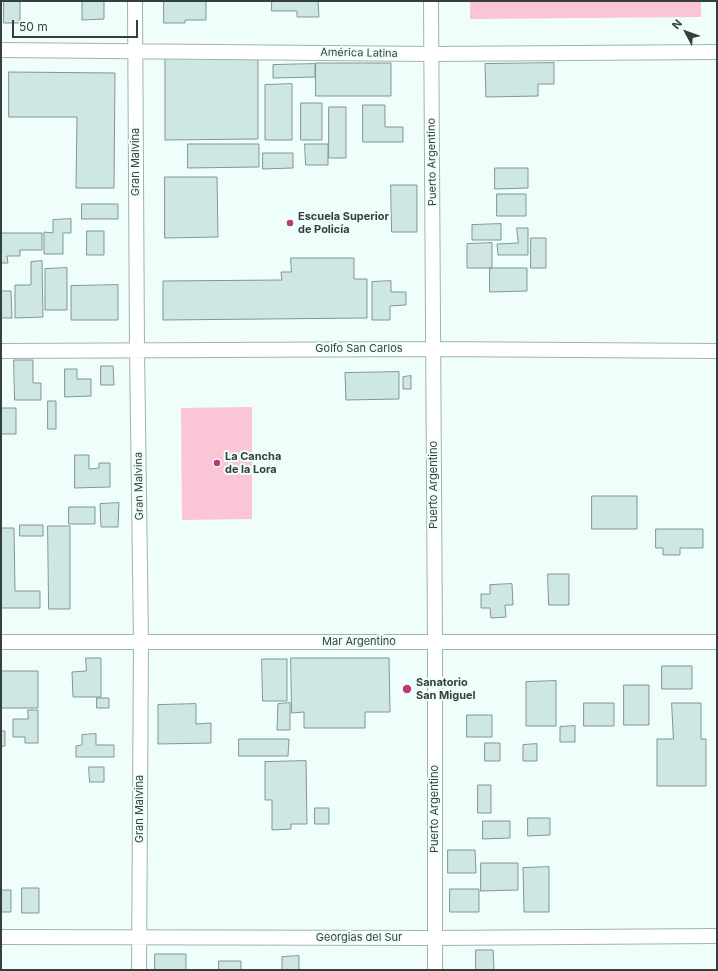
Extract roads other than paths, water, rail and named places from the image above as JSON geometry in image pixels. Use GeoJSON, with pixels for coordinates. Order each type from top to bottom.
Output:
{"type":"FeatureCollection","features":[{"type":"Feature","properties":{"kind":"street","name":"Gran Malvina"},"geometry":{"type":"LineString","coordinates":[[135,1],[137,349],[141,642],[139,970]]}},
{"type":"Feature","properties":{"kind":"street","name":"Puerto Argentino"},"geometry":{"type":"LineString","coordinates":[[431,1],[430,54],[435,642],[435,970]]}},
{"type":"Feature","properties":{"kind":"street","name":"América Latina"},"geometry":{"type":"LineString","coordinates":[[1,50],[430,54],[717,52]]}},
{"type":"Feature","properties":{"kind":"street","name":"Golfo San Carlos"},"geometry":{"type":"LineString","coordinates":[[1,351],[137,349],[717,351]]}},
{"type":"Feature","properties":{"kind":"street","name":"Mar Argentino"},"geometry":{"type":"LineString","coordinates":[[1,642],[717,642]]}},
{"type":"Feature","properties":{"kind":"street","name":"Georgias del Sur"},"geometry":{"type":"LineString","coordinates":[[1,937],[435,938],[717,936]]}},
{"type":"Feature","properties":{"kind":"place","name":"Escuela Superior de Policía"},"geometry":{"type":"Point","coordinates":[290,223]}},
{"type":"Feature","properties":{"kind":"place","name":"La Cancha de la Lora"},"geometry":{"type":"Point","coordinates":[217,463]}},
{"type":"Feature","properties":{"kind":"place","name":"Sanatorio San Miguel"},"geometry":{"type":"Point","coordinates":[407,689]}}]}
